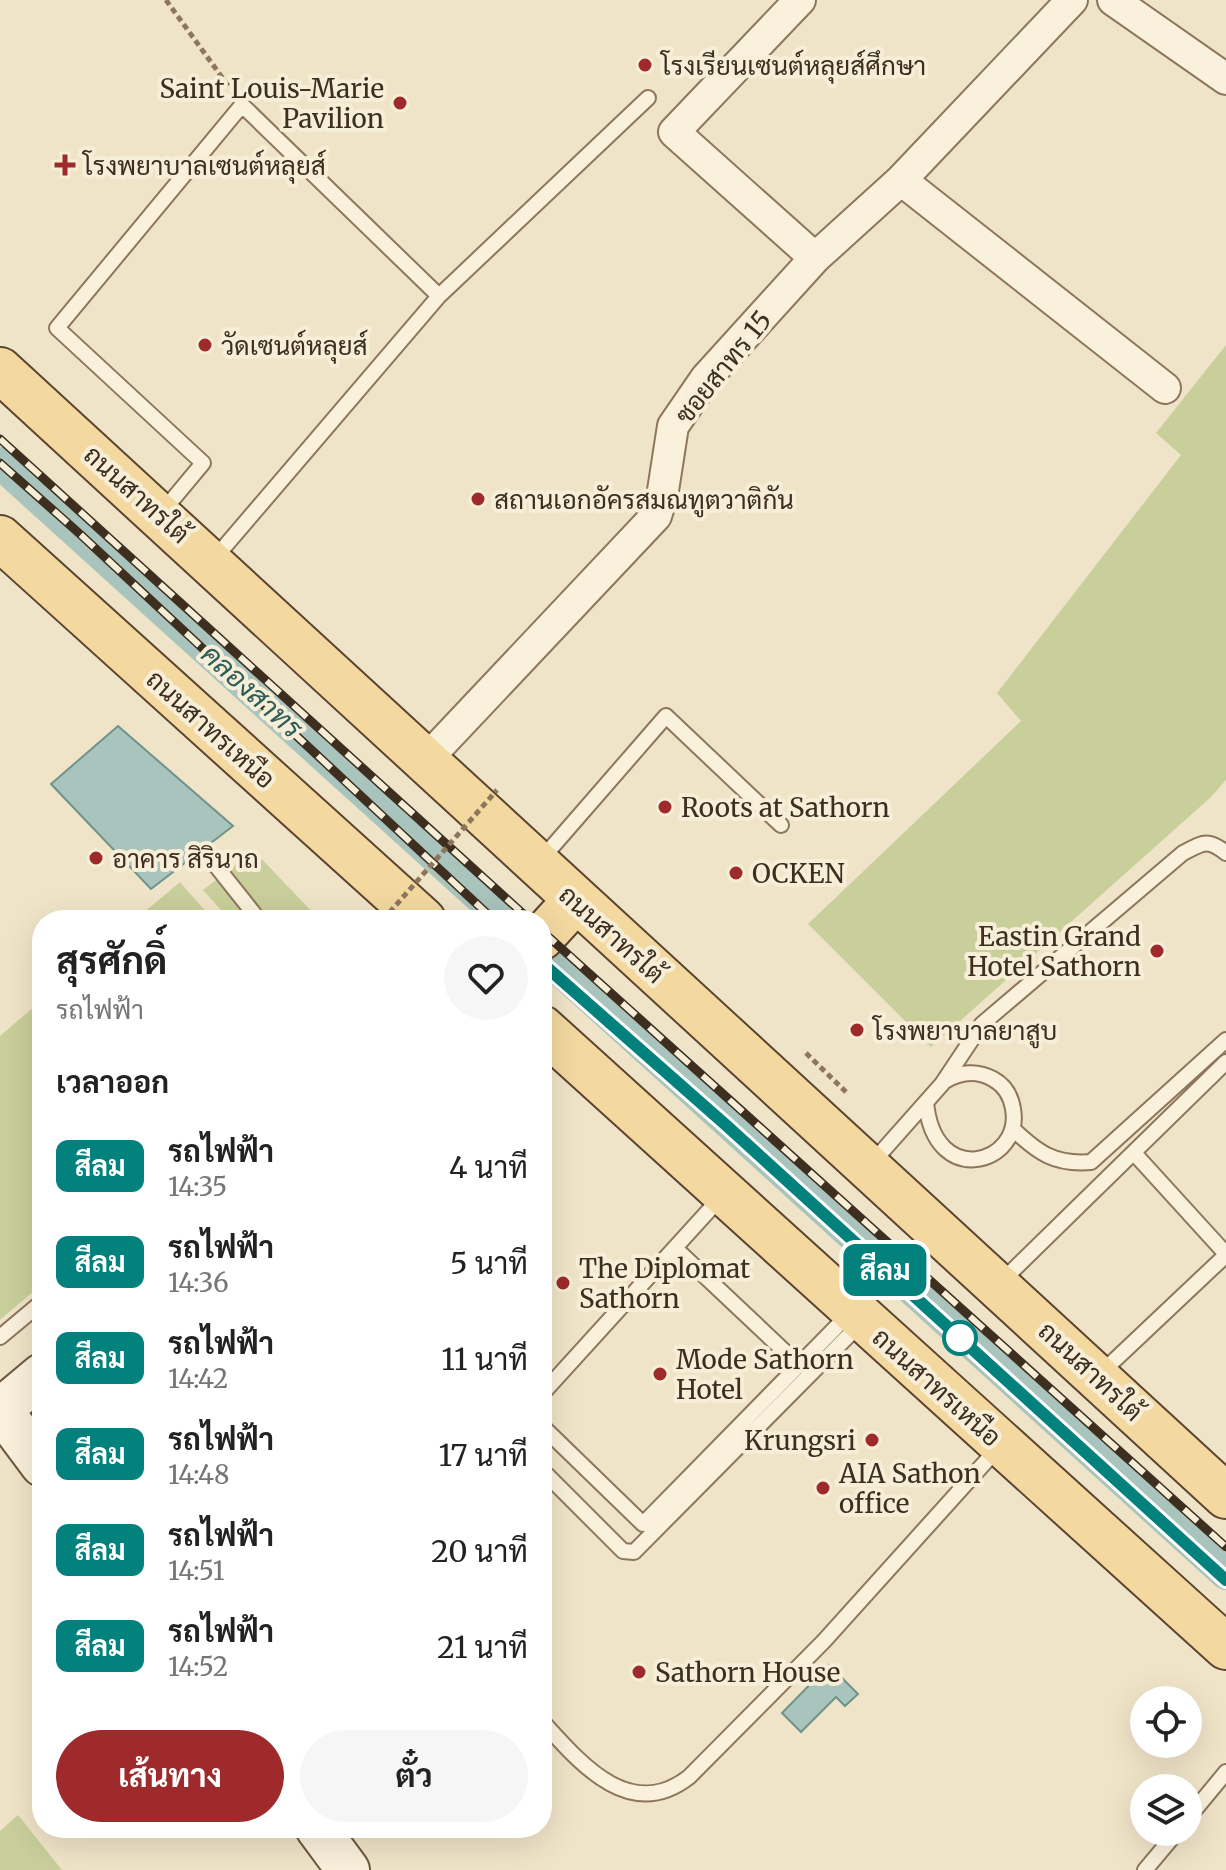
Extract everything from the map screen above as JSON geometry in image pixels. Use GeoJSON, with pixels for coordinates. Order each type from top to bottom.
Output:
{"type":"FeatureCollection","features":[{"type":"Feature","properties":{"kind":"main road","name":"ถนนสาทรใต้"},"geometry":{"type":"LineString","coordinates":[[0,370],[160,514],[536,865],[558,920],[868,1168],[1226,1496]]}},
{"type":"Feature","properties":{"kind":"main road","name":"ถนนสาทรเหนือ"},"geometry":{"type":"LineString","coordinates":[[0,538],[412,910]]}},
{"type":"Feature","properties":{"kind":"main road","name":"ถนนสาทรเหนือ"},"geometry":{"type":"LineString","coordinates":[[552,1037],[1226,1647]]}},
{"type":"Feature","properties":{"kind":"street"},"geometry":{"type":"LineString","coordinates":[[800,0],[674,132],[815,258]]}},
{"type":"Feature","properties":{"kind":"street","name":"ซอยสาทร 15"},"geometry":{"type":"LineString","coordinates":[[424,762],[656,516],[673,426],[706,378],[815,258],[901,180],[1072,0]]}},
{"type":"Feature","properties":{"kind":"street"},"geometry":{"type":"LineString","coordinates":[[1113,0],[1226,79]]}},
{"type":"Feature","properties":{"kind":"street"},"geometry":{"type":"LineString","coordinates":[[901,180],[1165,388]]}},
{"type":"Feature","properties":{"kind":"street"},"geometry":{"type":"LineString","coordinates":[[32,1382],[2,1404],[32,1450]]}},
{"type":"Feature","properties":{"kind":"street"},"geometry":{"type":"LineString","coordinates":[[324,1838],[348,1870]]}},
{"type":"Feature","properties":{"kind":"lane"},"geometry":{"type":"LineString","coordinates":[[211,562],[439,296],[648,98]]}},
{"type":"Feature","properties":{"kind":"lane"},"geometry":{"type":"LineString","coordinates":[[160,514],[203,463],[57,328],[242,105],[439,296]]}},
{"type":"Feature","properties":{"kind":"lane"},"geometry":{"type":"LineString","coordinates":[[536,865],[666,716],[781,825]]}},
{"type":"Feature","properties":{"kind":"lane"},"geometry":{"type":"LineString","coordinates":[[868,1168],[942,1084],[982,1024],[1183,853],[1202,843],[1214,843],[1226,853]]}},
{"type":"Feature","properties":{"kind":"lane"},"geometry":{"type":"LineString","coordinates":[[209,857],[251,910]]}},
{"type":"Feature","properties":{"kind":"lane"},"geometry":{"type":"LineString","coordinates":[[1013,1129],[1048,1157],[1068,1164],[1091,1162],[1226,1040]]}},
{"type":"Feature","properties":{"kind":"lane"},"geometry":{"type":"LineString","coordinates":[[998,1285],[1226,1062]]}},
{"type":"Feature","properties":{"kind":"lane"},"geometry":{"type":"LineString","coordinates":[[926,1102],[933,1136],[942,1148],[954,1156],[982,1158],[996,1152],[1006,1142],[1013,1129],[1014,1115],[1012,1101],[1005,1088],[994,1079],[967,1073],[954,1076],[942,1084]]}},
{"type":"Feature","properties":{"kind":"lane"},"geometry":{"type":"LineString","coordinates":[[1097,1377],[1226,1255],[1134,1153]]}},
{"type":"Feature","properties":{"kind":"lane"},"geometry":{"type":"LineString","coordinates":[[552,1383],[724,1194]]}},
{"type":"Feature","properties":{"kind":"lane"},"geometry":{"type":"LineString","coordinates":[[675,1248],[799,1365]]}},
{"type":"Feature","properties":{"kind":"lane"},"geometry":{"type":"LineString","coordinates":[[0,1337],[32,1310]]}},
{"type":"Feature","properties":{"kind":"lane"},"geometry":{"type":"LineString","coordinates":[[552,1436],[643,1524],[799,1365],[858,1315]]}},
{"type":"Feature","properties":{"kind":"lane"},"geometry":{"type":"LineString","coordinates":[[552,1480],[623,1551],[634,1552],[858,1315]]}},
{"type":"Feature","properties":{"kind":"lane"},"geometry":{"type":"LineString","coordinates":[[552,1732],[604,1781],[641,1794],[672,1791],[824,1641],[1001,1445]]}},
{"type":"Feature","properties":{"kind":"lane"},"geometry":{"type":"LineString","coordinates":[[1202,1801],[1226,1772]]}},
{"type":"Feature","properties":{"kind":"lane"},"geometry":{"type":"LineString","coordinates":[[1145,1870],[1165,1846]]}},
{"type":"Feature","properties":{"kind":"path"},"geometry":{"type":"LineString","coordinates":[[166,0],[242,105]]}},
{"type":"Feature","properties":{"kind":"path"},"geometry":{"type":"LineString","coordinates":[[392,910],[497,790]]}},
{"type":"Feature","properties":{"kind":"path"},"geometry":{"type":"LineString","coordinates":[[806,1053],[847,1093]]}},
{"type":"Feature","properties":{"kind":"green space"},"geometry":{"type":"Polygon","coordinates":[[[1226,345],[1226,780],[1211,797],[931,1047],[808,924],[1021,721],[997,693],[1181,455],[1156,433],[1226,345]]]}},
{"type":"Feature","properties":{"kind":"green space"},"geometry":{"type":"Polygon","coordinates":[[[254,851],[310,910],[221,910],[203,890],[254,851]]]}},
{"type":"Feature","properties":{"kind":"green space"},"geometry":{"type":"Polygon","coordinates":[[[180,882],[204,910],[147,910],[180,882]]]}},
{"type":"Feature","properties":{"kind":"green space"},"geometry":{"type":"Polygon","coordinates":[[[32,1009],[32,1293],[0,1320],[0,1036],[32,1009]]]}},
{"type":"Feature","properties":{"kind":"green space"},"geometry":{"type":"Polygon","coordinates":[[[18,1815],[32,1832],[32,1838],[36,1838],[62,1870],[0,1870],[0,1831],[18,1815]]]}},
{"type":"Feature","properties":{"kind":"water"},"geometry":{"type":"Polygon","coordinates":[[[118,726],[233,826],[151,889],[51,784],[118,726]]]}},
{"type":"Feature","properties":{"kind":"water"},"geometry":{"type":"Polygon","coordinates":[[[829,1665],[858,1694],[845,1706],[836,1697],[801,1732],[782,1713],[829,1665]]]}},
{"type":"Feature","properties":{"kind":"waterway","name":"คลองสาทร"},"geometry":{"type":"LineString","coordinates":[[0,463],[494,910]]}},
{"type":"Feature","properties":{"kind":"waterway","name":"คลองสาทร"},"geometry":{"type":"LineString","coordinates":[[552,963],[1226,1574]]}},
{"type":"Feature","properties":{"kind":"railway"},"geometry":{"type":"LineString","coordinates":[[0,439],[519,910]]}},
{"type":"Feature","properties":{"kind":"railway"},"geometry":{"type":"LineString","coordinates":[[0,463],[483,910]]}},
{"type":"Feature","properties":{"kind":"railway"},"geometry":{"type":"LineString","coordinates":[[552,940],[1226,1547]]}},
{"type":"Feature","properties":{"kind":"railway"},"geometry":{"type":"LineString","coordinates":[[552,972],[727,1126],[1226,1580]]}},
{"type":"Feature","properties":{"kind":"metro line","name":"สีลม"},"geometry":{"type":"LineString","coordinates":[[552,972],[727,1126],[1226,1580]]}},
{"type":"Feature","properties":{"kind":"place","name":"โรงเรียนเซนต์หลุยส์ศึกษา"},"geometry":{"type":"Point","coordinates":[645,65]}},
{"type":"Feature","properties":{"kind":"place","name":"Saint Louis-Marie Pavilion"},"geometry":{"type":"Point","coordinates":[400,103]}},
{"type":"Feature","properties":{"kind":"place","name":"โรงพยาบาลเซนต์หลุยส์"},"geometry":{"type":"Point","coordinates":[65,165]}},
{"type":"Feature","properties":{"kind":"place","name":"วัดเซนต์หลุยส์"},"geometry":{"type":"Point","coordinates":[205,345]}},
{"type":"Feature","properties":{"kind":"place","name":"สถานเอกอัครสมณทูตวาติกัน"},"geometry":{"type":"Point","coordinates":[478,499]}},
{"type":"Feature","properties":{"kind":"place","name":"Roots at Sathorn"},"geometry":{"type":"Point","coordinates":[665,807]}},
{"type":"Feature","properties":{"kind":"place","name":"อาคาร สิรินาถ"},"geometry":{"type":"Point","coordinates":[96,858]}},
{"type":"Feature","properties":{"kind":"place","name":"OCKEN"},"geometry":{"type":"Point","coordinates":[736,873]}},
{"type":"Feature","properties":{"kind":"place","name":"Eastin Grand Hotel Sathorn"},"geometry":{"type":"Point","coordinates":[1157,951]}},
{"type":"Feature","properties":{"kind":"place","name":"โรงพยาบาลยาสูบ"},"geometry":{"type":"Point","coordinates":[857,1030]}},
{"type":"Feature","properties":{"kind":"place","name":"The Diplomat Sathorn"},"geometry":{"type":"Point","coordinates":[563,1283]}},
{"type":"Feature","properties":{"kind":"place","name":"Mode Sathorn Hotel"},"geometry":{"type":"Point","coordinates":[660,1374]}},
{"type":"Feature","properties":{"kind":"place","name":"Krungsri"},"geometry":{"type":"Point","coordinates":[872,1440]}},
{"type":"Feature","properties":{"kind":"place","name":"AIA Sathon office"},"geometry":{"type":"Point","coordinates":[823,1488]}},
{"type":"Feature","properties":{"kind":"place","name":"Sathorn House"},"geometry":{"type":"Point","coordinates":[639,1672]}}]}
